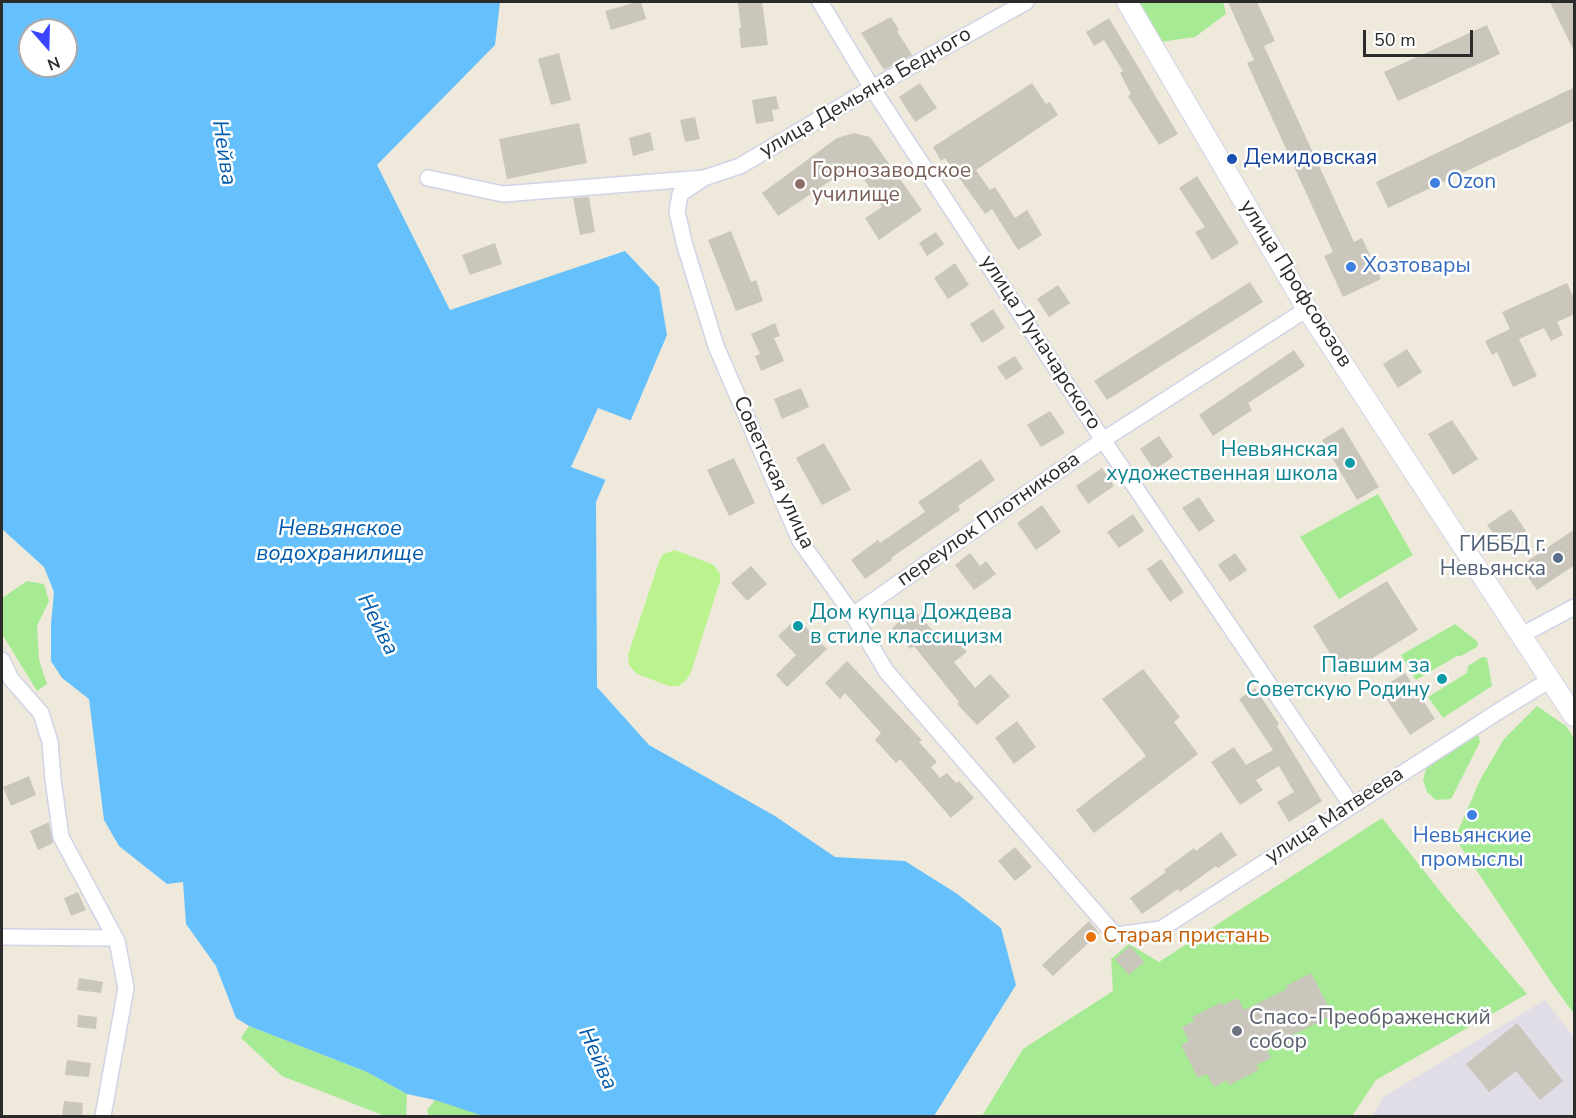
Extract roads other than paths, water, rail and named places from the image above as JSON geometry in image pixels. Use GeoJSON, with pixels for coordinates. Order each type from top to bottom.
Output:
{"type":"FeatureCollection","features":[{"type":"Feature","properties":{"kind":"street","name":"улица Луначарского"},"geometry":{"type":"LineString","coordinates":[[820,2],[872,88],[1103,440],[1352,806]]}},
{"type":"Feature","properties":{"kind":"street","name":"улица Демьяна Бедного"},"geometry":{"type":"LineString","coordinates":[[704,178],[740,166],[872,88],[1026,2]]}},
{"type":"Feature","properties":{"kind":"street","name":"улица Профсоюзов"},"geometry":{"type":"LineString","coordinates":[[1127,2],[1307,309],[1575,716]]}},
{"type":"Feature","properties":{"kind":"street"},"geometry":{"type":"LineString","coordinates":[[428,178],[502,194],[704,178]]}},
{"type":"Feature","properties":{"kind":"street","name":"Советская улица"},"geometry":{"type":"LineString","coordinates":[[704,178],[680,194],[677,212],[685,246],[716,346],[800,541],[853,615],[886,671],[1115,935]]}},
{"type":"Feature","properties":{"kind":"street","name":"переулок Плотникова"},"geometry":{"type":"LineString","coordinates":[[853,615],[1103,440],[1307,309]]}},
{"type":"Feature","properties":{"kind":"street"},"geometry":{"type":"LineString","coordinates":[[1522,635],[1575,607]]}},
{"type":"Feature","properties":{"kind":"street"},"geometry":{"type":"LineString","coordinates":[[2,660],[11,679],[41,713],[50,742],[61,837],[117,941],[126,988],[103,1116]]}},
{"type":"Feature","properties":{"kind":"street","name":"улица Матвеева"},"geometry":{"type":"LineString","coordinates":[[1115,935],[1161,929],[1550,680]]}},
{"type":"Feature","properties":{"kind":"street"},"geometry":{"type":"LineString","coordinates":[[2,937],[115,938]]}},
{"type":"Feature","properties":{"kind":"water","name":"Невьянское водохранилище"},"geometry":{"type":"Polygon","coordinates":[[[2,2],[500,2],[495,45],[377,165],[450,310],[625,251],[659,287],[667,335],[596,502],[597,687],[649,745],[775,816],[835,857],[905,861],[956,893],[1001,928],[1016,985],[934,1116],[483,1116],[435,1100],[407,1094],[367,1072],[249,1026],[236,1018],[216,966],[186,924],[183,882],[167,884],[119,846],[104,820],[89,699],[62,678],[51,661],[54,592],[44,567],[2,529],[2,2]]]}},
{"type":"Feature","properties":{"kind":"place","name":"Демидовская"},"geometry":{"type":"Point","coordinates":[1232,159]}},
{"type":"Feature","properties":{"kind":"place","name":"Ozon"},"geometry":{"type":"Point","coordinates":[1435,183]}},
{"type":"Feature","properties":{"kind":"place","name":"Горнозаводское училище"},"geometry":{"type":"Point","coordinates":[800,184]}},
{"type":"Feature","properties":{"kind":"place","name":"Хозтовары"},"geometry":{"type":"Point","coordinates":[1351,267]}},
{"type":"Feature","properties":{"kind":"place","name":"Невьянская художественная школа"},"geometry":{"type":"Point","coordinates":[1350,463]}},
{"type":"Feature","properties":{"kind":"place","name":"ГИББД г. Невьянска"},"geometry":{"type":"Point","coordinates":[1558,558]}},
{"type":"Feature","properties":{"kind":"place","name":"Дом купца Дождева в стиле классицизм"},"geometry":{"type":"Point","coordinates":[798,626]}},
{"type":"Feature","properties":{"kind":"place","name":"Павшим за Советскую Родину"},"geometry":{"type":"Point","coordinates":[1442,679]}},
{"type":"Feature","properties":{"kind":"place","name":"Невьянские промыслы"},"geometry":{"type":"Point","coordinates":[1472,815]}},
{"type":"Feature","properties":{"kind":"place","name":"Старая пристань"},"geometry":{"type":"Point","coordinates":[1091,937]}},
{"type":"Feature","properties":{"kind":"place","name":"Спасо-Преображенский собор"},"geometry":{"type":"Point","coordinates":[1237,1031]}},
{"type":"Feature","properties":{"kind":"water label","name":"Нейва"},"geometry":{"type":"Point","coordinates":[223,153]}},
{"type":"Feature","properties":{"kind":"water label","name":"Нейва"},"geometry":{"type":"Point","coordinates":[377,625]}},
{"type":"Feature","properties":{"kind":"water label","name":"Нейва"},"geometry":{"type":"Point","coordinates":[597,1059]}}]}
